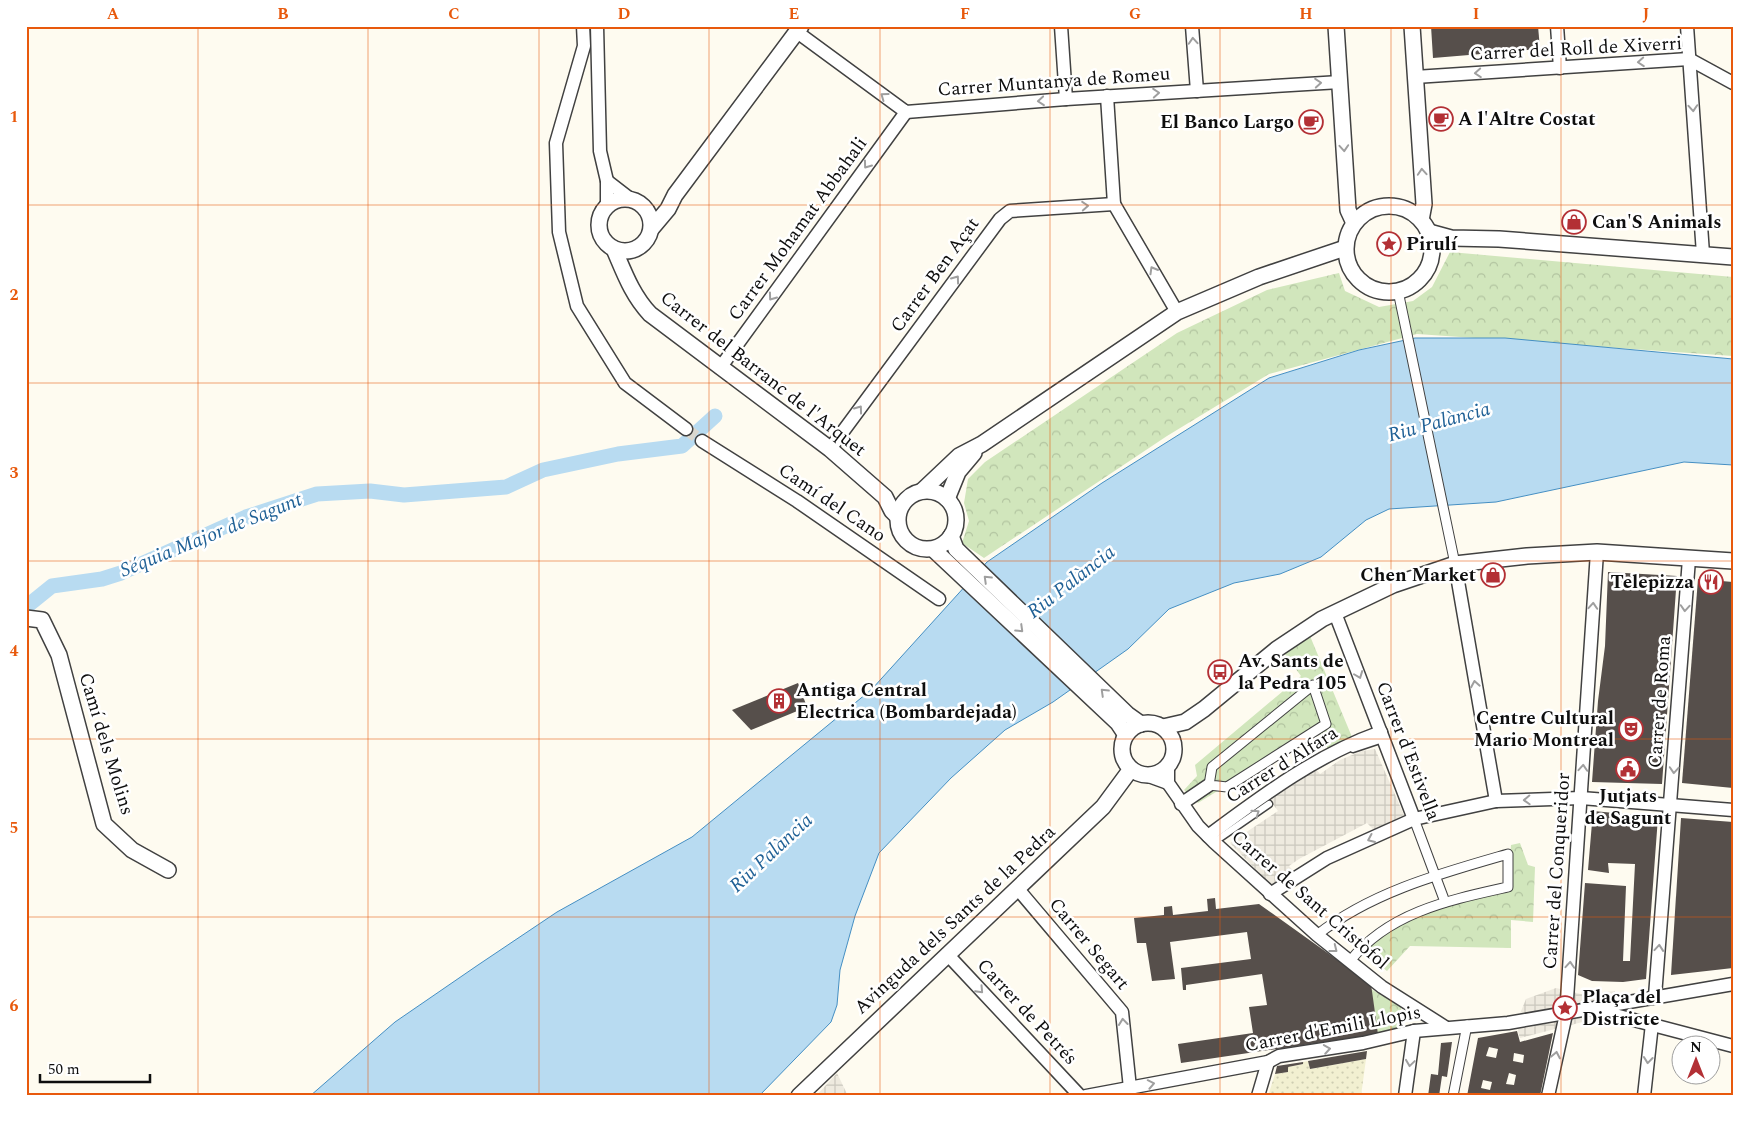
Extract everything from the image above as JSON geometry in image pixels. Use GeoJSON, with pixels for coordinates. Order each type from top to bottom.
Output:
{"type":"FeatureCollection","features":[{"type":"Feature","properties":{"kind":"street"},"geometry":{"type":"LineString","coordinates":[[583,26],[584,46],[556,143],[560,232],[577,306],[625,383],[686,429]]}},
{"type":"Feature","properties":{"kind":"street"},"geometry":{"type":"LineString","coordinates":[[598,26],[600,151],[607,181],[607,205],[599,220],[599,229],[602,237],[614,249],[628,251],[635,249],[646,241],[652,228],[668,209],[675,195],[799,29],[906,112]]}},
{"type":"Feature","properties":{"kind":"street"},"geometry":{"type":"LineString","coordinates":[[1061,26],[1066,99]]}},
{"type":"Feature","properties":{"kind":"street"},"geometry":{"type":"LineString","coordinates":[[1192,26],[1197,91]]}},
{"type":"Feature","properties":{"kind":"street"},"geometry":{"type":"LineString","coordinates":[[1336,26],[1348,210],[1354,223]]}},
{"type":"Feature","properties":{"kind":"street"},"geometry":{"type":"LineString","coordinates":[[1412,26],[1425,226],[1432,251],[1430,264],[1422,278],[1410,288],[1390,293],[1370,288],[1355,276],[1350,267],[1345,248],[1347,236],[1354,223],[1371,210],[1393,206],[1410,212],[1425,226],[1451,238],[1499,239],[1733,257]]}},
{"type":"Feature","properties":{"kind":"street"},"geometry":{"type":"LineString","coordinates":[[1557,26],[1560,68]]}},
{"type":"Feature","properties":{"kind":"street"},"geometry":{"type":"LineString","coordinates":[[1687,26],[1703,254]]}},
{"type":"Feature","properties":{"kind":"street","name":"Carrer del Roll de Xiverri"},"geometry":{"type":"LineString","coordinates":[[1415,77],[1689,59],[1733,83]]}},
{"type":"Feature","properties":{"kind":"street","name":"Carrer Muntanya de Romeu"},"geometry":{"type":"LineString","coordinates":[[906,112],[1107,96],[1340,82]]}},
{"type":"Feature","properties":{"kind":"street"},"geometry":{"type":"LineString","coordinates":[[1107,96],[1114,204],[1177,312]]}},
{"type":"Feature","properties":{"kind":"street","name":"Carrer Mohamat Abbahali"},"geometry":{"type":"LineString","coordinates":[[720,368],[906,112]]}},
{"type":"Feature","properties":{"kind":"street"},"geometry":{"type":"LineString","coordinates":[[607,181],[635,201],[651,219],[652,228]]}},
{"type":"Feature","properties":{"kind":"street"},"geometry":{"type":"LineString","coordinates":[[607,205],[621,198],[652,206],[675,195]]}},
{"type":"Feature","properties":{"kind":"street","name":"Carrer Ben Açat"},"geometry":{"type":"LineString","coordinates":[[830,449],[1000,219],[1010,211],[1114,204]]}},
{"type":"Feature","properties":{"kind":"street"},"geometry":{"type":"LineString","coordinates":[[1432,251],[1451,238]]}},
{"type":"Feature","properties":{"kind":"street"},"geometry":{"type":"LineString","coordinates":[[922,491],[940,494],[947,499],[955,513],[955,529],[951,536],[943,544],[933,549],[919,548],[906,542],[899,530],[897,516],[900,506],[907,498],[922,491],[959,456],[982,444],[1177,312],[1259,278],[1345,248]]}},
{"type":"Feature","properties":{"kind":"street","name":"Carrer del Barranc de l'Arquet"},"geometry":{"type":"LineString","coordinates":[[614,249],[639,303],[650,314],[830,449],[885,497],[892,511],[897,516]]}},
{"type":"Feature","properties":{"kind":"street"},"geometry":{"type":"LineString","coordinates":[[626,276],[635,249]]}},
{"type":"Feature","properties":{"kind":"street"},"geometry":{"type":"LineString","coordinates":[[1319,258],[1350,267]]}},
{"type":"Feature","properties":{"kind":"street"},"geometry":{"type":"LineString","coordinates":[[1398,291],[1455,564],[1496,801]]}},
{"type":"Feature","properties":{"kind":"street","name":"Camí del Cano"},"geometry":{"type":"LineString","coordinates":[[702,441],[797,500],[938,599]]}},
{"type":"Feature","properties":{"kind":"street"},"geometry":{"type":"LineString","coordinates":[[947,499],[958,472],[982,444]]}},
{"type":"Feature","properties":{"kind":"street"},"geometry":{"type":"LineString","coordinates":[[885,497],[907,498]]}},
{"type":"Feature","properties":{"kind":"street"},"geometry":{"type":"LineString","coordinates":[[951,536],[956,549],[1126,714],[1142,724]]}},
{"type":"Feature","properties":{"kind":"street"},"geometry":{"type":"LineString","coordinates":[[933,549],[1118,723],[1126,735]]}},
{"type":"Feature","properties":{"kind":"street"},"geometry":{"type":"LineString","coordinates":[[1163,727],[1184,722],[1226,692],[1277,649],[1336,613],[1393,585],[1455,564],[1527,556],[1597,552],[1733,561]]}},
{"type":"Feature","properties":{"kind":"street","name":"Carrer del Conqueridor"},"geometry":{"type":"LineString","coordinates":[[1548,1096],[1566,1014],[1597,552]]}},
{"type":"Feature","properties":{"kind":"street","name":"Carrer de Roma"},"geometry":{"type":"LineString","coordinates":[[1655,996],[1689,559]]}},
{"type":"Feature","properties":{"kind":"street","name":"Carrer d'Estivella"},"geometry":{"type":"LineString","coordinates":[[1336,613],[1445,902]]}},
{"type":"Feature","properties":{"kind":"street","name":"Camí dels Molins"},"geometry":{"type":"LineString","coordinates":[[26,618],[42,620],[59,655],[104,824],[132,850],[168,870]]}},
{"type":"Feature","properties":{"kind":"street"},"geometry":{"type":"LineString","coordinates":[[1181,804],[1209,785],[1227,787],[1326,724],[1313,685],[1212,767],[1209,785]]}},
{"type":"Feature","properties":{"kind":"street"},"geometry":{"type":"LineString","coordinates":[[1168,765],[1168,783],[1131,769],[1122,753],[1126,735],[1133,728],[1149,722],[1163,727],[1173,740],[1174,748]]}},
{"type":"Feature","properties":{"kind":"street"},"geometry":{"type":"LineString","coordinates":[[1146,775],[1158,773],[1168,765],[1173,756],[1174,748],[1184,722]]}},
{"type":"Feature","properties":{"kind":"street","name":"Carrer d'Alfara"},"geometry":{"type":"LineString","coordinates":[[1211,839],[1258,799],[1314,762],[1358,740],[1382,736]]}},
{"type":"Feature","properties":{"kind":"street","name":"Avinguda dels Sants de la Pedra"},"geometry":{"type":"LineString","coordinates":[[800,1095],[1103,807],[1131,769]]}},
{"type":"Feature","properties":{"kind":"street","name":"Carrer de Sant Cristòfol"},"geometry":{"type":"LineString","coordinates":[[1168,783],[1181,804],[1211,839],[1270,894],[1317,935],[1382,987],[1446,1026]]}},
{"type":"Feature","properties":{"kind":"street"},"geometry":{"type":"LineString","coordinates":[[1270,894],[1327,858],[1414,819],[1496,801],[1581,798],[1733,810]]}},
{"type":"Feature","properties":{"kind":"street"},"geometry":{"type":"LineString","coordinates":[[1317,935],[1326,927],[1380,898],[1435,875],[1508,854],[1508,887],[1445,902],[1397,921],[1362,946],[1350,962]]}},
{"type":"Feature","properties":{"kind":"street","name":"Carrer Segart"},"geometry":{"type":"LineString","coordinates":[[1017,888],[1122,1012],[1130,1088]]}},
{"type":"Feature","properties":{"kind":"street","name":"Carrer de Petrés"},"geometry":{"type":"LineString","coordinates":[[947,954],[1080,1096]]}},
{"type":"Feature","properties":{"kind":"street","name":"Carrer d'Emili Llopis"},"geometry":{"type":"LineString","coordinates":[[1087,1096],[1268,1062],[1279,1056],[1363,1043],[1414,1031],[1446,1026],[1508,1023],[1733,984]]}},
{"type":"Feature","properties":{"kind":"street"},"geometry":{"type":"LineString","coordinates":[[1587,1008],[1733,1046]]}},
{"type":"Feature","properties":{"kind":"street"},"geometry":{"type":"LineString","coordinates":[[1644,1096],[1652,1024]]}},
{"type":"Feature","properties":{"kind":"street"},"geometry":{"type":"LineString","coordinates":[[1453,1096],[1467,1025]]}},
{"type":"Feature","properties":{"kind":"street"},"geometry":{"type":"LineString","coordinates":[[1405,1096],[1414,1031]]}},
{"type":"Feature","properties":{"kind":"street"},"geometry":{"type":"LineString","coordinates":[[1258,1096],[1268,1062]]}},
{"type":"Feature","properties":{"kind":"lane"},"geometry":{"type":"LineString","coordinates":[[1317,768],[1346,752],[1382,736]]}},
{"type":"Feature","properties":{"kind":"lane"},"geometry":{"type":"LineString","coordinates":[[1211,839],[1269,804]]}},
{"type":"Feature","properties":{"kind":"shaded area"},"geometry":{"type":"Polygon","coordinates":[[[1375,749],[1404,815],[1374,830],[1367,823],[1299,859],[1289,866],[1296,874],[1275,889],[1230,843],[1278,811],[1269,799],[1315,768],[1320,774],[1340,760],[1362,751],[1375,749]]]}},
{"type":"Feature","properties":{"kind":"shaded area","name":"Plaça del Districte"},"geometry":{"type":"Polygon","coordinates":[[[1556,988],[1581,994],[1615,991],[1602,1017],[1520,1038],[1518,1032],[1519,1016],[1526,999],[1556,988]]]}},
{"type":"Feature","properties":{"kind":"shaded area"},"geometry":{"type":"Polygon","coordinates":[[[1366,1059],[1361,1096],[1268,1096],[1275,1074],[1288,1072],[1288,1067],[1308,1061],[1310,1069],[1366,1059]]]}},
{"type":"Feature","properties":{"kind":"shaded area"},"geometry":{"type":"Polygon","coordinates":[[[837,1073],[848,1096],[816,1096],[837,1073]]]}},
{"type":"Feature","properties":{"kind":"green space"},"geometry":{"type":"Polygon","coordinates":[[[1450,252],[1733,277],[1733,356],[1417,334],[1269,374],[1167,436],[984,558],[962,543],[969,521],[964,503],[968,479],[985,462],[1177,333],[1267,290],[1339,273],[1345,291],[1379,307],[1413,301],[1432,287],[1450,252]]]}},
{"type":"Feature","properties":{"kind":"green space"},"geometry":{"type":"Polygon","coordinates":[[[1310,636],[1352,737],[1328,749],[1317,730],[1198,803],[1184,790],[1197,776],[1195,765],[1301,676],[1284,653],[1310,636]]]}},
{"type":"Feature","properties":{"kind":"green space"},"geometry":{"type":"Polygon","coordinates":[[[1520,843],[1528,865],[1535,867],[1533,922],[1511,920],[1511,948],[1410,946],[1387,971],[1359,950],[1397,921],[1508,887],[1511,845],[1520,843]]]}},
{"type":"Feature","properties":{"kind":"green space"},"geometry":{"type":"Polygon","coordinates":[[[1371,989],[1401,1007],[1402,1025],[1399,1030],[1378,1034],[1371,989]]]}},
{"type":"Feature","properties":{"kind":"water","name":"Riu Palància"},"geometry":{"type":"Polygon","coordinates":[[[1415,338],[1505,338],[1733,359],[1733,465],[1684,462],[1496,502],[1389,509],[1366,520],[1321,557],[1280,574],[1234,583],[1169,609],[1128,649],[1053,702],[1005,730],[951,778],[879,853],[855,916],[840,970],[837,1005],[831,1022],[759,1096],[310,1096],[395,1022],[478,965],[557,912],[692,837],[872,689],[987,562],[1102,483],[1269,378],[1359,350],[1415,338]]]}},
{"type":"Feature","properties":{"kind":"building"},"geometry":{"type":"Polygon","coordinates":[[[1431,26],[1538,26],[1540,49],[1433,58],[1431,26]]]}},
{"type":"Feature","properties":{"kind":"building"},"geometry":{"type":"Polygon","coordinates":[[[1608,572],[1677,576],[1662,784],[1592,782],[1598,701],[1605,646],[1608,572]]]}},
{"type":"Feature","properties":{"kind":"building"},"geometry":{"type":"Polygon","coordinates":[[[1698,579],[1733,582],[1733,788],[1682,783],[1698,579]]]}},
{"type":"Feature","properties":{"kind":"building","name":"Antiga Central Electrica (Bombardejada)"},"geometry":{"type":"Polygon","coordinates":[[[798,683],[807,707],[751,730],[732,710],[798,683]]]}},
{"type":"Feature","properties":{"kind":"building"},"geometry":{"type":"Polygon","coordinates":[[[1593,811],[1658,817],[1646,979],[1623,982],[1592,981],[1578,975],[1585,883],[1626,886],[1623,961],[1630,961],[1635,864],[1608,863],[1609,873],[1588,870],[1593,811]]]}},
{"type":"Feature","properties":{"kind":"building"},"geometry":{"type":"Polygon","coordinates":[[[1681,818],[1733,822],[1733,968],[1671,975],[1681,818]]]}},
{"type":"Feature","properties":{"kind":"building"},"geometry":{"type":"Polygon","coordinates":[[[1215,898],[1216,909],[1259,904],[1371,984],[1378,1034],[1181,1063],[1178,1044],[1253,1033],[1249,1007],[1267,1005],[1262,974],[1186,985],[1186,990],[1183,990],[1181,968],[1251,959],[1247,932],[1170,942],[1175,979],[1152,981],[1146,943],[1137,943],[1134,918],[1164,915],[1164,907],[1172,906],[1173,915],[1208,911],[1207,899],[1215,898]]]}},
{"type":"Feature","properties":{"kind":"building"},"geometry":{"type":"Polygon","coordinates":[[[1517,1031],[1520,1042],[1553,1033],[1540,1096],[1467,1096],[1478,1038],[1517,1031]],[[1489,1047],[1486,1056],[1496,1058],[1498,1049],[1489,1047]],[[1514,1053],[1513,1061],[1523,1063],[1524,1055],[1514,1053]],[[1509,1073],[1506,1084],[1514,1085],[1516,1075],[1509,1073]],[[1483,1080],[1481,1088],[1490,1090],[1492,1082],[1483,1080]]]}},
{"type":"Feature","properties":{"kind":"building"},"geometry":{"type":"Polygon","coordinates":[[[1452,1042],[1447,1077],[1442,1076],[1439,1096],[1428,1096],[1431,1074],[1438,1075],[1441,1043],[1452,1042]]]}},
{"type":"Feature","properties":{"kind":"building"},"geometry":{"type":"Polygon","coordinates":[[[1367,1051],[1366,1059],[1310,1069],[1308,1061],[1367,1051]]]}},
{"type":"Feature","properties":{"kind":"building"},"geometry":{"type":"Polygon","coordinates":[[[1303,1062],[1303,1064],[1288,1067],[1288,1072],[1275,1074],[1277,1066],[1303,1062]]]}},
{"type":"Feature","properties":{"kind":"waterway","name":"Séquia Major de Sagunt"},"geometry":{"type":"LineString","coordinates":[[26,607],[52,586],[102,579],[121,573],[246,517],[317,494],[370,491],[404,495],[506,487],[543,470],[618,454],[682,446],[715,416]]}},
{"type":"Feature","properties":{"kind":"tunnel"},"geometry":{"type":"LineString","coordinates":[[686,429],[702,441]]}},
{"type":"Feature","properties":{"kind":"place","name":"A l'Altre Costat"},"geometry":{"type":"Point","coordinates":[1441,119]}},
{"type":"Feature","properties":{"kind":"place","name":"El Banco Largo"},"geometry":{"type":"Point","coordinates":[1311,122]}},
{"type":"Feature","properties":{"kind":"place","name":"Can'S Animals"},"geometry":{"type":"Point","coordinates":[1574,222]}},
{"type":"Feature","properties":{"kind":"place","name":"Pirulí"},"geometry":{"type":"Point","coordinates":[1389,244]}},
{"type":"Feature","properties":{"kind":"place","name":"Chen Market"},"geometry":{"type":"Point","coordinates":[1493,575]}},
{"type":"Feature","properties":{"kind":"place","name":"Telepizza"},"geometry":{"type":"Point","coordinates":[1711,582]}},
{"type":"Feature","properties":{"kind":"place","name":"Av. Sants de la Pedra 105"},"geometry":{"type":"Point","coordinates":[1220,672]}},
{"type":"Feature","properties":{"kind":"place","name":"Antiga Central Electrica (Bombardejada)"},"geometry":{"type":"Point","coordinates":[779,701]}},
{"type":"Feature","properties":{"kind":"place","name":"Centre Cultural Mario Montreal"},"geometry":{"type":"Point","coordinates":[1631,729]}},
{"type":"Feature","properties":{"kind":"place","name":"Jutjats de Sagunt"},"geometry":{"type":"Point","coordinates":[1628,769]}},
{"type":"Feature","properties":{"kind":"place","name":"Plaça del Districte"},"geometry":{"type":"Point","coordinates":[1565,1008]}}]}
